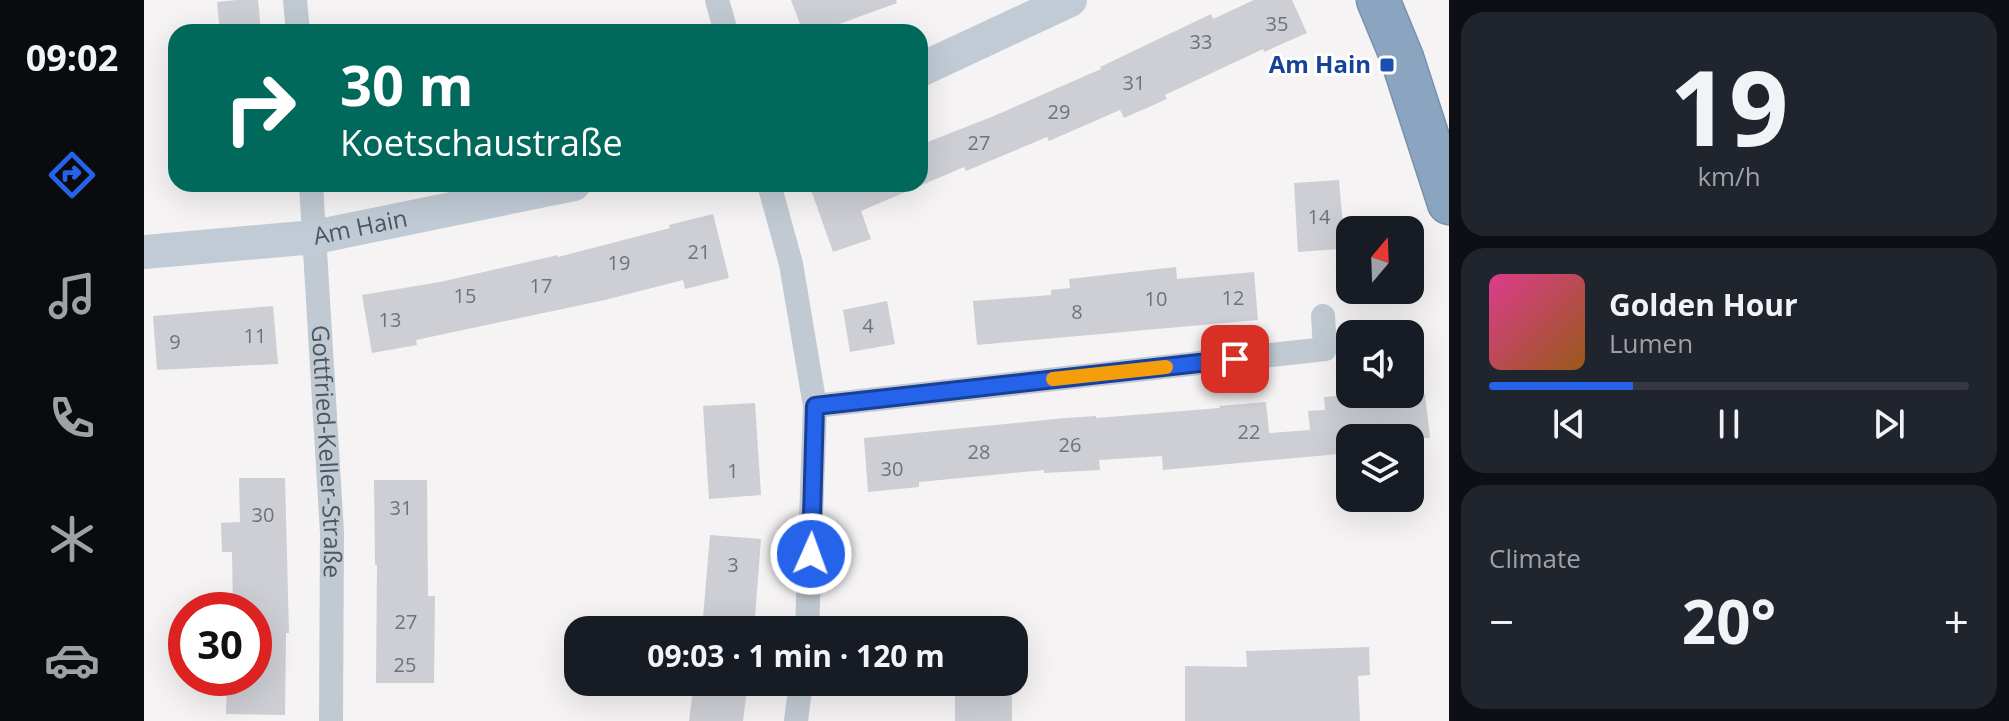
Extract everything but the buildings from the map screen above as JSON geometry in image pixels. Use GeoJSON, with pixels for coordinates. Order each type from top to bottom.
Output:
{"type":"FeatureCollection","features":[{"type":"Feature","properties":{"kind":"highway"},"geometry":{"type":"LineString","coordinates":[[1378,0],[1407,72],[1449,203]]}},
{"type":"Feature","properties":{"kind":"street"},"geometry":{"type":"LineString","coordinates":[[295,0],[297,24]]}},
{"type":"Feature","properties":{"kind":"street"},"geometry":{"type":"LineString","coordinates":[[717,0],[724,24]]}},
{"type":"Feature","properties":{"kind":"street"},"geometry":{"type":"LineString","coordinates":[[928,66],[1070,0]]}},
{"type":"Feature","properties":{"kind":"street","name":"Gottfried-Keller-Straße"},"geometry":{"type":"LineString","coordinates":[[312,192],[332,533],[331,721]]}},
{"type":"Feature","properties":{"kind":"street","name":"Am Hain"},"geometry":{"type":"LineString","coordinates":[[144,252],[315,237],[535,192]]}},
{"type":"Feature","properties":{"kind":"street"},"geometry":{"type":"LineString","coordinates":[[771,192],[791,264],[815,406],[808,616]]}},
{"type":"Feature","properties":{"kind":"street"},"geometry":{"type":"LineString","coordinates":[[815,406],[1325,349],[1323,316]]}},
{"type":"Feature","properties":{"kind":"street"},"geometry":{"type":"LineString","coordinates":[[796,721],[799,696]]}},
{"type":"Feature","properties":{"kind":"slow traffic"},"geometry":{"type":"LineString","coordinates":[[1053,379],[1166,367]]}},
{"type":"Feature","properties":{"kind":"place","name":"Am Hain"},"geometry":{"type":"Point","coordinates":[1387,65]}},
{"type":"Feature","properties":{"kind":"route"},"geometry":{"type":"LineString","coordinates":[[811,554],[815,406],[1235,359]]}}]}
